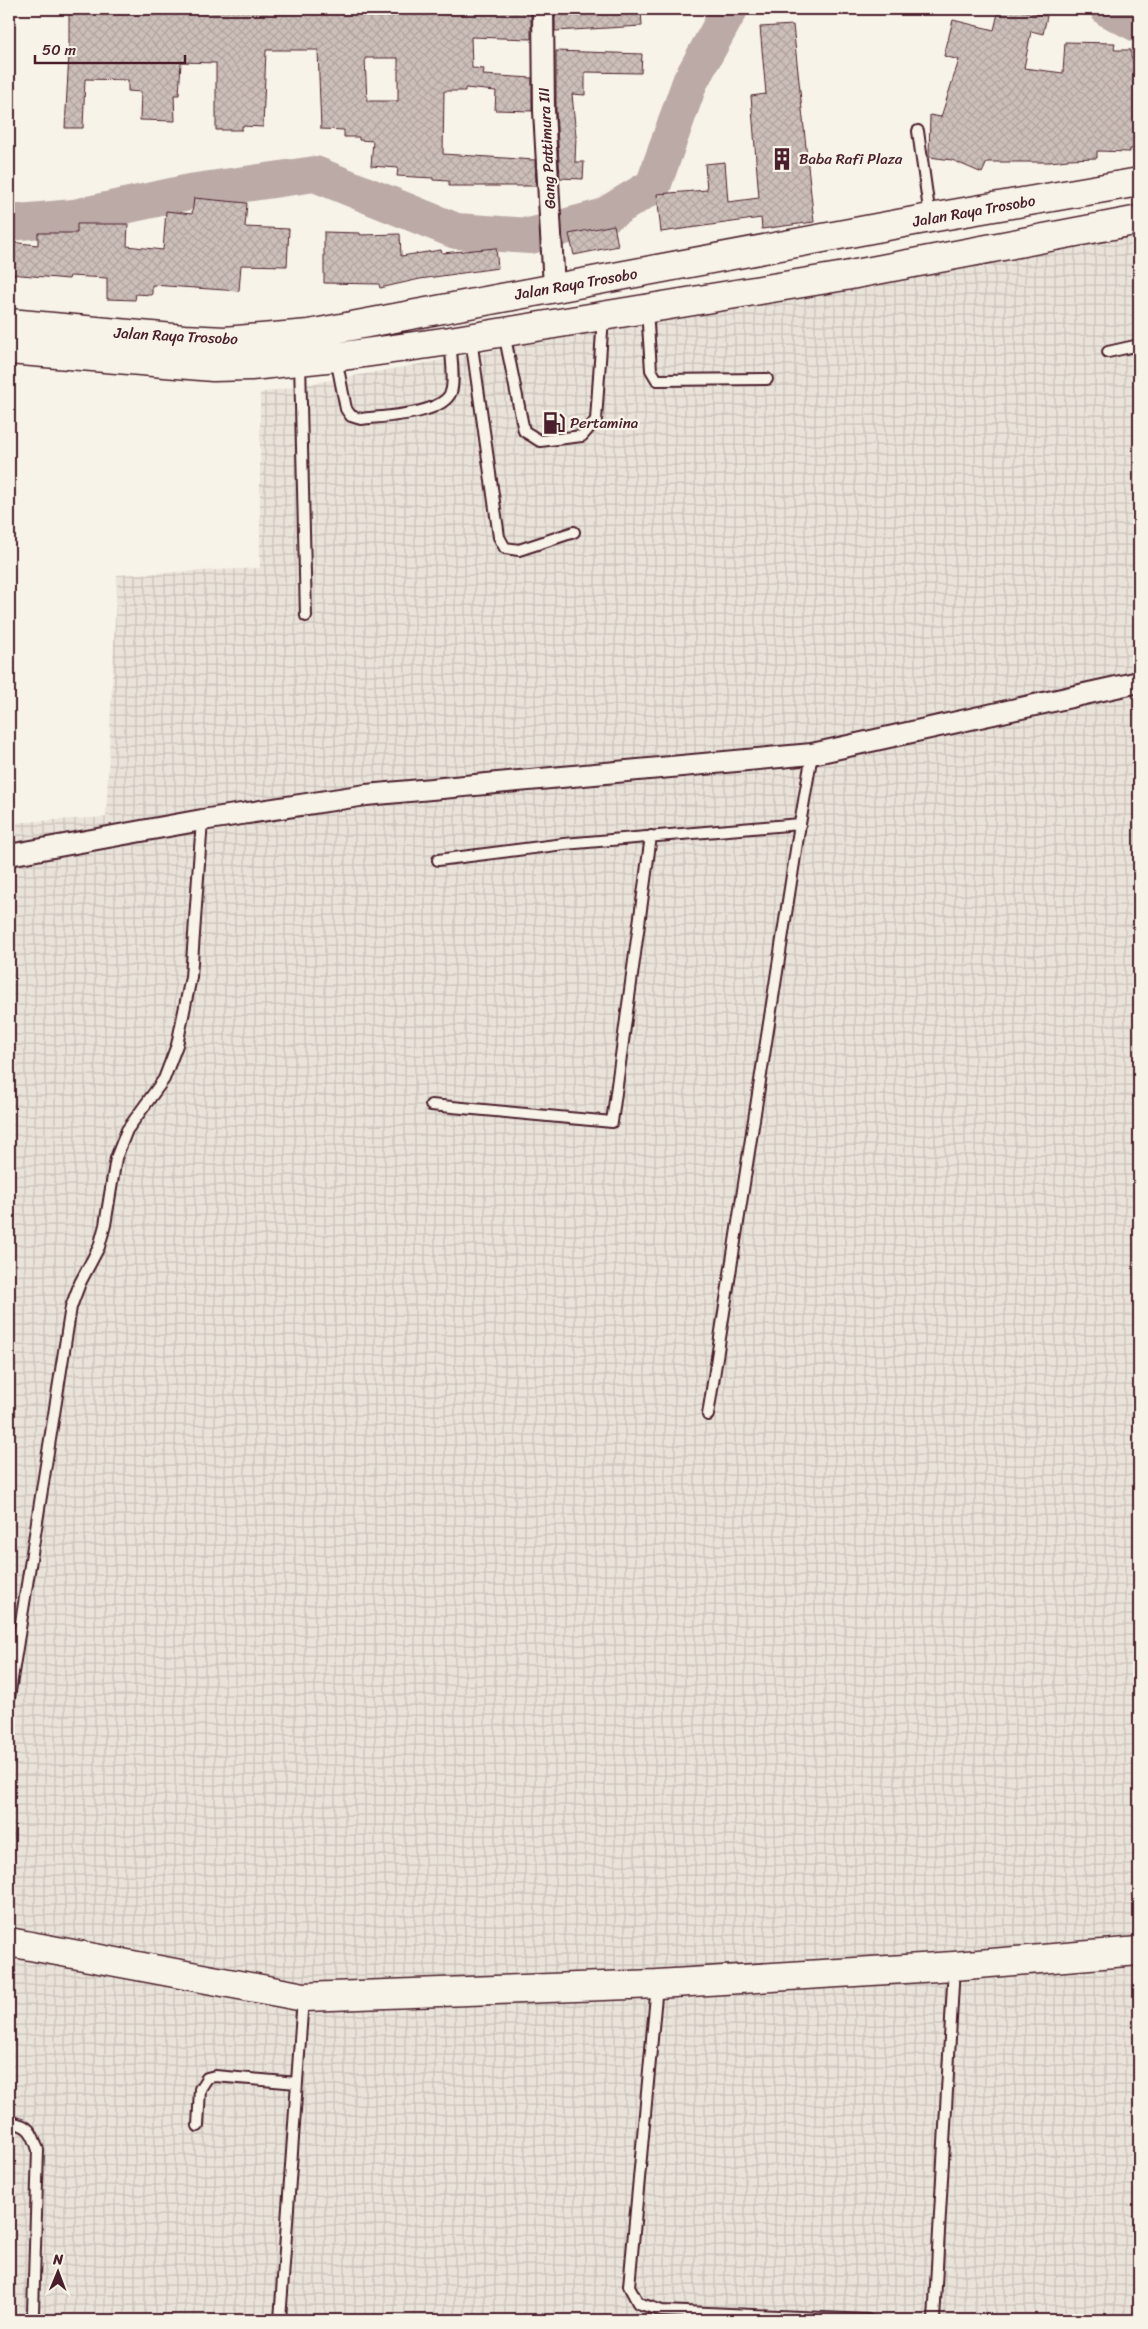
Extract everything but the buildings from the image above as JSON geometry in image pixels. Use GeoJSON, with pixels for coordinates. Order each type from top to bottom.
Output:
{"type":"FeatureCollection","features":[{"type":"Feature","properties":{"kind":"main road","name":"Jalan Raya Trosobo"},"geometry":{"type":"LineString","coordinates":[[9,323],[184,339],[262,339],[309,334],[554,275],[836,236],[1139,182]]}},
{"type":"Feature","properties":{"kind":"main road","name":"Jalan Raya Trosobo"},"geometry":{"type":"LineString","coordinates":[[9,350],[213,367],[336,357],[647,310],[878,270],[1139,220]]}},
{"type":"Feature","properties":{"kind":"main road"},"geometry":{"type":"LineString","coordinates":[[870,230],[865,242],[868,256],[878,270]]}},
{"type":"Feature","properties":{"kind":"main road"},"geometry":{"type":"LineString","coordinates":[[836,236],[846,247],[848,259],[845,276]]}},
{"type":"Feature","properties":{"kind":"main road"},"geometry":{"type":"LineString","coordinates":[[9,1942],[304,1997],[657,1984],[954,1966],[1139,1950]]}},
{"type":"Feature","properties":{"kind":"street","name":"Gang Pattimura III"},"geometry":{"type":"LineString","coordinates":[[544,9],[544,111],[554,275]]}},
{"type":"Feature","properties":{"kind":"street"},"geometry":{"type":"LineString","coordinates":[[9,855],[202,820],[366,795],[812,754],[1139,682]]}},
{"type":"Feature","properties":{"kind":"lane"},"geometry":{"type":"LineString","coordinates":[[918,131],[930,218]]}},
{"type":"Feature","properties":{"kind":"lane"},"geometry":{"type":"LineString","coordinates":[[647,310],[651,370],[654,378],[766,379]]}},
{"type":"Feature","properties":{"kind":"lane"},"geometry":{"type":"LineString","coordinates":[[504,331],[524,431],[540,440],[582,436],[596,420],[603,316]]}},
{"type":"Feature","properties":{"kind":"lane"},"geometry":{"type":"LineString","coordinates":[[336,357],[346,409],[351,416],[361,419],[433,409],[445,402],[452,390],[461,339]]}},
{"type":"Feature","properties":{"kind":"lane"},"geometry":{"type":"LineString","coordinates":[[461,339],[499,537],[505,548],[519,550],[574,532]]}},
{"type":"Feature","properties":{"kind":"lane"},"geometry":{"type":"LineString","coordinates":[[1108,352],[1139,344]]}},
{"type":"Feature","properties":{"kind":"lane"},"geometry":{"type":"LineString","coordinates":[[300,361],[306,616]]}},
{"type":"Feature","properties":{"kind":"lane"},"geometry":{"type":"LineString","coordinates":[[708,1415],[812,754]]}},
{"type":"Feature","properties":{"kind":"lane"},"geometry":{"type":"LineString","coordinates":[[9,1698],[71,1307],[80,1283],[99,1246],[105,1224],[116,1158],[126,1130],[164,1079],[177,1045],[191,977],[202,820]]}},
{"type":"Feature","properties":{"kind":"lane"},"geometry":{"type":"LineString","coordinates":[[438,860],[564,844],[800,824]]}},
{"type":"Feature","properties":{"kind":"lane"},"geometry":{"type":"LineString","coordinates":[[431,1105],[612,1122],[651,836]]}},
{"type":"Feature","properties":{"kind":"lane"},"geometry":{"type":"LineString","coordinates":[[934,2320],[954,1966]]}},
{"type":"Feature","properties":{"kind":"lane"},"geometry":{"type":"LineString","coordinates":[[657,1984],[629,2286],[638,2303],[662,2311],[868,2320]]}},
{"type":"Feature","properties":{"kind":"lane"},"geometry":{"type":"LineString","coordinates":[[280,2320],[304,1997]]}},
{"type":"Feature","properties":{"kind":"lane"},"geometry":{"type":"LineString","coordinates":[[198,2126],[200,2089],[207,2078],[215,2076],[297,2083]]}},
{"type":"Feature","properties":{"kind":"lane"},"geometry":{"type":"LineString","coordinates":[[9,2122],[21,2124],[32,2132],[38,2150],[33,2312]]}},
{"type":"Feature","properties":{"kind":"shaded area"},"geometry":{"type":"Polygon","coordinates":[[[1139,233],[1139,2302],[1133,2320],[9,2320],[9,823],[106,817],[117,575],[260,568],[260,393],[1139,233]]]}},
{"type":"Feature","properties":{"kind":"waterway"},"geometry":{"type":"LineString","coordinates":[[9,223],[74,217],[189,192],[315,174],[456,231],[530,236],[602,217],[653,186],[690,82],[730,9]]}},
{"type":"Feature","properties":{"kind":"waterway"},"geometry":{"type":"LineString","coordinates":[[1108,9],[1139,25]]}},
{"type":"Feature","properties":{"kind":"place","name":"Baba Rafi Plaza"},"geometry":{"type":"Point","coordinates":[782,159]}},
{"type":"Feature","properties":{"kind":"place","name":"Pertamina"},"geometry":{"type":"Point","coordinates":[554,423]}}]}
